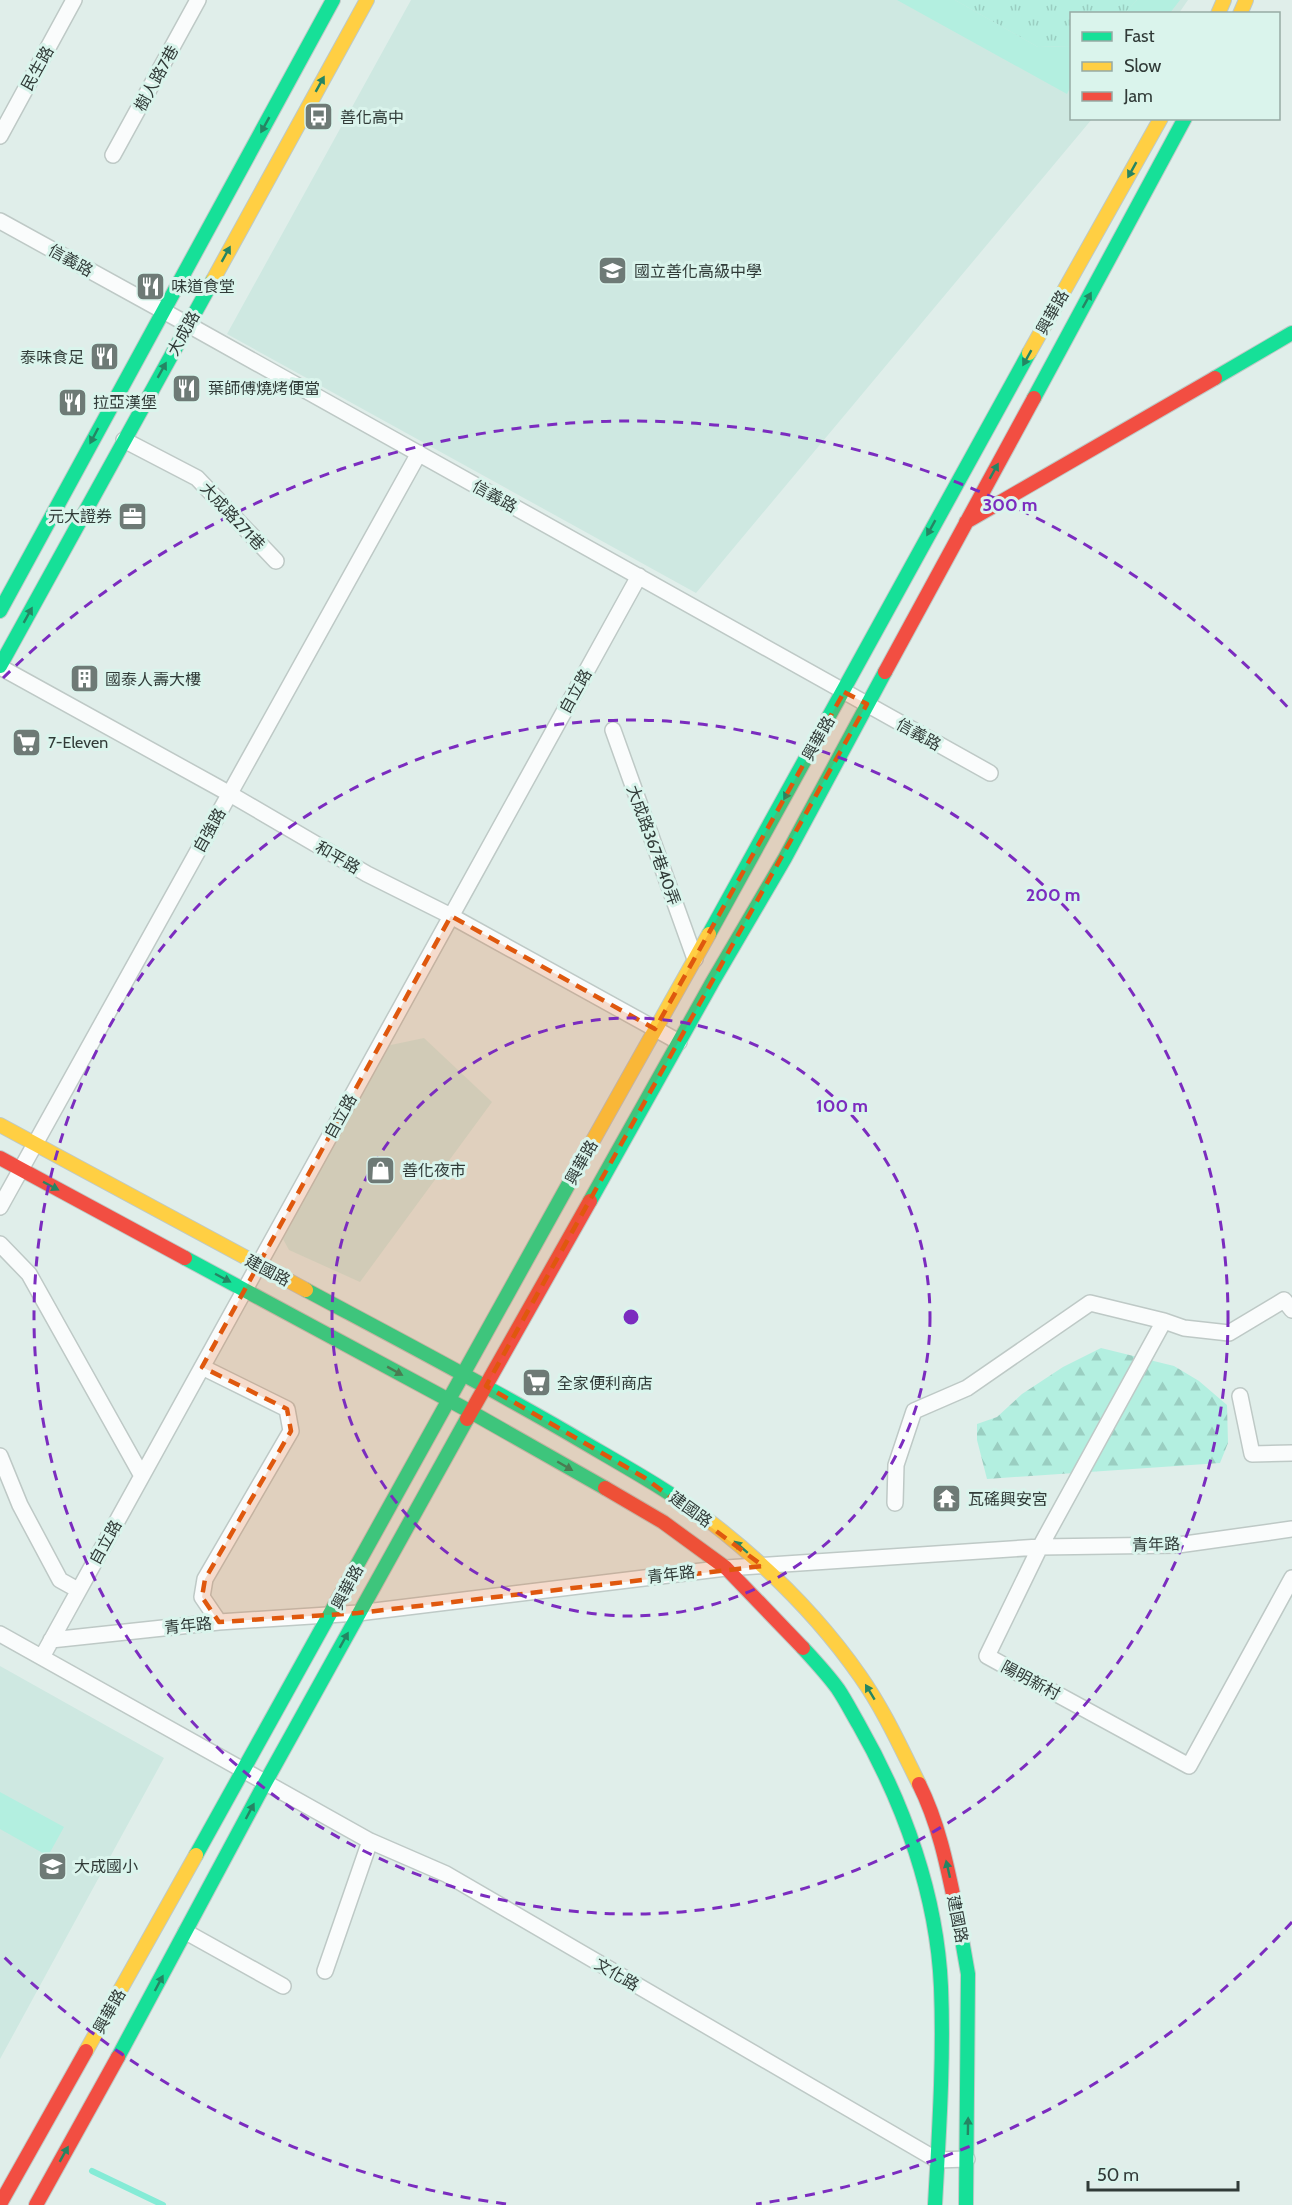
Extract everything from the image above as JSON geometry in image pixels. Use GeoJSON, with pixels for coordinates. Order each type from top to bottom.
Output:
{"type":"FeatureCollection","features":[{"type":"Feature","properties":{"kind":"street","name":"民生路"},"geometry":{"type":"LineString","coordinates":[[0,136],[75,0]]}},
{"type":"Feature","properties":{"kind":"street","name":"樹人路7巷"},"geometry":{"type":"LineString","coordinates":[[113,155],[198,0]]}},
{"type":"Feature","properties":{"kind":"street","name":"大成路"},"geometry":{"type":"LineString","coordinates":[[0,611],[333,0]]}},
{"type":"Feature","properties":{"kind":"street","name":"大成路"},"geometry":{"type":"LineString","coordinates":[[0,666],[367,0]]}},
{"type":"Feature","properties":{"kind":"street","name":"興華路"},"geometry":{"type":"LineString","coordinates":[[0,2204],[332,1616],[447,1400],[844,692],[925,540],[1160,120]]}},
{"type":"Feature","properties":{"kind":"street","name":"興華路"},"geometry":{"type":"LineString","coordinates":[[36,2205],[140,2018],[358,1614],[679,1042],[785,858],[1184,120]]}},
{"type":"Feature","properties":{"kind":"street","name":"信義路"},"geometry":{"type":"LineString","coordinates":[[0,221],[990,773]]}},
{"type":"Feature","properties":{"kind":"street"},"geometry":{"type":"LineString","coordinates":[[966,523],[1292,333]]}},
{"type":"Feature","properties":{"kind":"street","name":"大成路271巷"},"geometry":{"type":"LineString","coordinates":[[124,440],[197,478],[276,561]]}},
{"type":"Feature","properties":{"kind":"street","name":"自強路"},"geometry":{"type":"LineString","coordinates":[[0,1207],[419,453]]}},
{"type":"Feature","properties":{"kind":"street","name":"自立路"},"geometry":{"type":"LineString","coordinates":[[42,1657],[639,576]]}},
{"type":"Feature","properties":{"kind":"street","name":"和平路"},"geometry":{"type":"LineString","coordinates":[[0,666],[230,794],[367,874],[450,916],[679,1042]]}},
{"type":"Feature","properties":{"kind":"street","name":"大成路367巷40弄"},"geometry":{"type":"LineString","coordinates":[[613,730],[695,959]]}},
{"type":"Feature","properties":{"kind":"street","name":"建國路"},"geometry":{"type":"LineString","coordinates":[[0,1125],[486,1386],[645,1478],[685,1503],[731,1538],[763,1566],[832,1639],[861,1677],[886,1719],[932,1811],[954,1898],[968,1974],[966,2205]]}},
{"type":"Feature","properties":{"kind":"street","name":"建國路"},"geometry":{"type":"LineString","coordinates":[[0,1158],[471,1412],[643,1510],[726,1568],[791,1634],[838,1689],[885,1773],[906,1824],[920,1869],[933,1923],[941,1985],[942,2062],[935,2205]]}},
{"type":"Feature","properties":{"kind":"street"},"geometry":{"type":"LineString","coordinates":[[0,1244],[29,1274],[142,1476]]}},
{"type":"Feature","properties":{"kind":"street"},"geometry":{"type":"LineString","coordinates":[[895,1503],[896,1465],[914,1411],[967,1388],[1090,1303],[1184,1328],[1229,1333],[1284,1300],[1292,1310]]}},
{"type":"Feature","properties":{"kind":"street","name":"陽明新村"},"geometry":{"type":"LineString","coordinates":[[1164,1321],[1040,1547],[987,1656],[1190,1766],[1292,1578]]}},
{"type":"Feature","properties":{"kind":"street"},"geometry":{"type":"LineString","coordinates":[[202,1367],[287,1409],[291,1431],[205,1579],[202,1597],[219,1622]]}},
{"type":"Feature","properties":{"kind":"street"},"geometry":{"type":"LineString","coordinates":[[1240,1396],[1252,1454],[1292,1453]]}},
{"type":"Feature","properties":{"kind":"street"},"geometry":{"type":"LineString","coordinates":[[0,1456],[20,1505],[60,1580],[78,1590]]}},
{"type":"Feature","properties":{"kind":"street","name":"青年路"},"geometry":{"type":"LineString","coordinates":[[51,1640],[219,1622],[358,1614],[726,1568],[1040,1547],[1178,1545],[1292,1528]]}},
{"type":"Feature","properties":{"kind":"street"},"geometry":{"type":"LineString","coordinates":[[0,1634],[265,1783]]}},
{"type":"Feature","properties":{"kind":"street","name":"文化路"},"geometry":{"type":"LineString","coordinates":[[265,1783],[370,1841],[446,1874],[938,2160]]}},
{"type":"Feature","properties":{"kind":"street"},"geometry":{"type":"LineString","coordinates":[[325,1971],[370,1841]]}},
{"type":"Feature","properties":{"kind":"street"},"geometry":{"type":"LineString","coordinates":[[186,1932],[283,1986]]}},
{"type":"Feature","properties":{"kind":"street"},"geometry":{"type":"LineString","coordinates":[[938,2160],[967,2159]]}},
{"type":"Feature","properties":{"kind":"highlighted area"},"geometry":{"type":"Polygon","coordinates":[[[844,692],[867,704],[486,1386],[645,1478],[763,1566],[358,1613],[219,1622],[202,1597],[205,1579],[291,1431],[287,1409],[202,1367],[451,916],[655,1029],[844,692]]]}},
{"type":"Feature","properties":{"kind":"shaded area","name":"國立善化高級中學"},"geometry":{"type":"Polygon","coordinates":[[[411,0],[1188,0],[1180,12],[1070,12],[1070,120],[1091,120],[696,593],[227,334],[411,0]]]}},
{"type":"Feature","properties":{"kind":"shaded area","name":"善化夜市"},"geometry":{"type":"Polygon","coordinates":[[[424,1038],[492,1102],[360,1282],[289,1250],[283,1239],[386,1046],[424,1038]]]}},
{"type":"Feature","properties":{"kind":"shaded area","name":"大成國小"},"geometry":{"type":"Polygon","coordinates":[[[0,1666],[164,1758],[0,2059],[0,1666]]]}},
{"type":"Feature","properties":{"kind":"green space"},"geometry":{"type":"Polygon","coordinates":[[[897,0],[955,0],[1038,47],[1070,46],[1070,88],[1067,94],[897,0]]]}},
{"type":"Feature","properties":{"kind":"green space"},"geometry":{"type":"Polygon","coordinates":[[[955,0],[1137,0],[1126,12],[1070,12],[1070,46],[1038,47],[955,0]]]}},
{"type":"Feature","properties":{"kind":"green space"},"geometry":{"type":"Polygon","coordinates":[[[1137,0],[1180,0],[1171,12],[1126,12],[1137,0]]]}},
{"type":"Feature","properties":{"kind":"green space"},"geometry":{"type":"Polygon","coordinates":[[[1101,1348],[1174,1366],[1199,1381],[1227,1405],[1228,1443],[1220,1463],[987,1479],[977,1440],[977,1424],[997,1417],[1022,1394],[1063,1367],[1101,1348]]]}},
{"type":"Feature","properties":{"kind":"green space"},"geometry":{"type":"Polygon","coordinates":[[[0,1792],[64,1827],[48,1856],[0,1829],[0,1792]]]}},
{"type":"Feature","properties":{"kind":"waterway"},"geometry":{"type":"LineString","coordinates":[[92,2171],[163,2205]]}},
{"type":"Feature","properties":{"kind":"traffic: fast"},"geometry":{"type":"LineString","coordinates":[[0,611],[333,0]]}},
{"type":"Feature","properties":{"kind":"traffic: fast"},"geometry":{"type":"LineString","coordinates":[[1034,398],[1184,120]]}},
{"type":"Feature","properties":{"kind":"traffic: fast"},"geometry":{"type":"LineString","coordinates":[[0,666],[213,280]]}},
{"type":"Feature","properties":{"kind":"traffic: fast"},"geometry":{"type":"LineString","coordinates":[[1215,378],[1292,333]]}},
{"type":"Feature","properties":{"kind":"traffic: fast"},"geometry":{"type":"LineString","coordinates":[[709,934],[1029,353]]}},
{"type":"Feature","properties":{"kind":"traffic: fast"},"geometry":{"type":"LineString","coordinates":[[590,1201],[713,981],[785,858],[885,672]]}},
{"type":"Feature","properties":{"kind":"traffic: fast"},"geometry":{"type":"LineString","coordinates":[[196,1855],[582,1160]]}},
{"type":"Feature","properties":{"kind":"traffic: fast"},"geometry":{"type":"LineString","coordinates":[[185,1258],[471,1412],[605,1488]]}},
{"type":"Feature","properties":{"kind":"traffic: fast"},"geometry":{"type":"LineString","coordinates":[[306,1290],[536,1414],[657,1485],[708,1520]]}},
{"type":"Feature","properties":{"kind":"traffic: fast"},"geometry":{"type":"LineString","coordinates":[[118,2057],[265,1783],[467,1419]]}},
{"type":"Feature","properties":{"kind":"traffic: fast"},"geometry":{"type":"LineString","coordinates":[[803,1648],[838,1689],[890,1786],[915,1851],[933,1918],[942,2014],[935,2205]]}},
{"type":"Feature","properties":{"kind":"traffic: fast"},"geometry":{"type":"LineString","coordinates":[[959,1923],[968,1974],[966,2205]]}},
{"type":"Feature","properties":{"kind":"traffic: slow"},"geometry":{"type":"LineString","coordinates":[[213,280],[367,0]]}},
{"type":"Feature","properties":{"kind":"traffic: slow"},"geometry":{"type":"LineString","coordinates":[[1219,12],[1224,0]]}},
{"type":"Feature","properties":{"kind":"traffic: slow"},"geometry":{"type":"LineString","coordinates":[[1241,12],[1246,0]]}},
{"type":"Feature","properties":{"kind":"traffic: slow"},"geometry":{"type":"LineString","coordinates":[[1029,353],[1160,120]]}},
{"type":"Feature","properties":{"kind":"traffic: slow"},"geometry":{"type":"LineString","coordinates":[[582,1160],[709,934]]}},
{"type":"Feature","properties":{"kind":"traffic: slow"},"geometry":{"type":"LineString","coordinates":[[0,1125],[306,1290]]}},
{"type":"Feature","properties":{"kind":"traffic: slow"},"geometry":{"type":"LineString","coordinates":[[708,1520],[790,1592],[844,1654],[877,1702],[919,1784]]}},
{"type":"Feature","properties":{"kind":"traffic: slow"},"geometry":{"type":"LineString","coordinates":[[86,2051],[196,1855]]}},
{"type":"Feature","properties":{"kind":"traffic: jam"},"geometry":{"type":"LineString","coordinates":[[966,522],[1215,378]]}},
{"type":"Feature","properties":{"kind":"traffic: jam"},"geometry":{"type":"LineString","coordinates":[[885,672],[1034,398]]}},
{"type":"Feature","properties":{"kind":"traffic: jam"},"geometry":{"type":"LineString","coordinates":[[0,1158],[185,1258]]}},
{"type":"Feature","properties":{"kind":"traffic: jam"},"geometry":{"type":"LineString","coordinates":[[467,1419],[590,1201]]}},
{"type":"Feature","properties":{"kind":"traffic: jam"},"geometry":{"type":"LineString","coordinates":[[605,1488],[663,1522],[726,1568],[803,1648]]}},
{"type":"Feature","properties":{"kind":"traffic: jam"},"geometry":{"type":"LineString","coordinates":[[919,1784],[939,1835],[959,1923]]}},
{"type":"Feature","properties":{"kind":"traffic: jam"},"geometry":{"type":"LineString","coordinates":[[0,2204],[86,2051]]}},
{"type":"Feature","properties":{"kind":"traffic: jam"},"geometry":{"type":"LineString","coordinates":[[36,2205],[118,2057]]}},
{"type":"Feature","properties":{"kind":"place","name":"善化高中"},"geometry":{"type":"Point","coordinates":[319,117]}},
{"type":"Feature","properties":{"kind":"place","name":"國立善化高級中學"},"geometry":{"type":"Point","coordinates":[613,271]}},
{"type":"Feature","properties":{"kind":"place","name":"味道食堂"},"geometry":{"type":"Point","coordinates":[150,286]}},
{"type":"Feature","properties":{"kind":"place","name":"泰味食足"},"geometry":{"type":"Point","coordinates":[105,357]}},
{"type":"Feature","properties":{"kind":"place","name":"葉師傅燒烤便當"},"geometry":{"type":"Point","coordinates":[187,388]}},
{"type":"Feature","properties":{"kind":"place","name":"拉亞漢堡"},"geometry":{"type":"Point","coordinates":[72,402]}},
{"type":"Feature","properties":{"kind":"place","name":"元大證券"},"geometry":{"type":"Point","coordinates":[133,516]}},
{"type":"Feature","properties":{"kind":"place","name":"國泰人壽大樓"},"geometry":{"type":"Point","coordinates":[84,679]}},
{"type":"Feature","properties":{"kind":"place","name":"7-Eleven"},"geometry":{"type":"Point","coordinates":[27,742]}},
{"type":"Feature","properties":{"kind":"place","name":"善化夜市"},"geometry":{"type":"Point","coordinates":[381,1170]}},
{"type":"Feature","properties":{"kind":"place","name":"全家便利商店"},"geometry":{"type":"Point","coordinates":[536,1383]}},
{"type":"Feature","properties":{"kind":"place","name":"瓦磘興安宮"},"geometry":{"type":"Point","coordinates":[947,1499]}},
{"type":"Feature","properties":{"kind":"place","name":"大成國小"},"geometry":{"type":"Point","coordinates":[53,1866]}}]}
